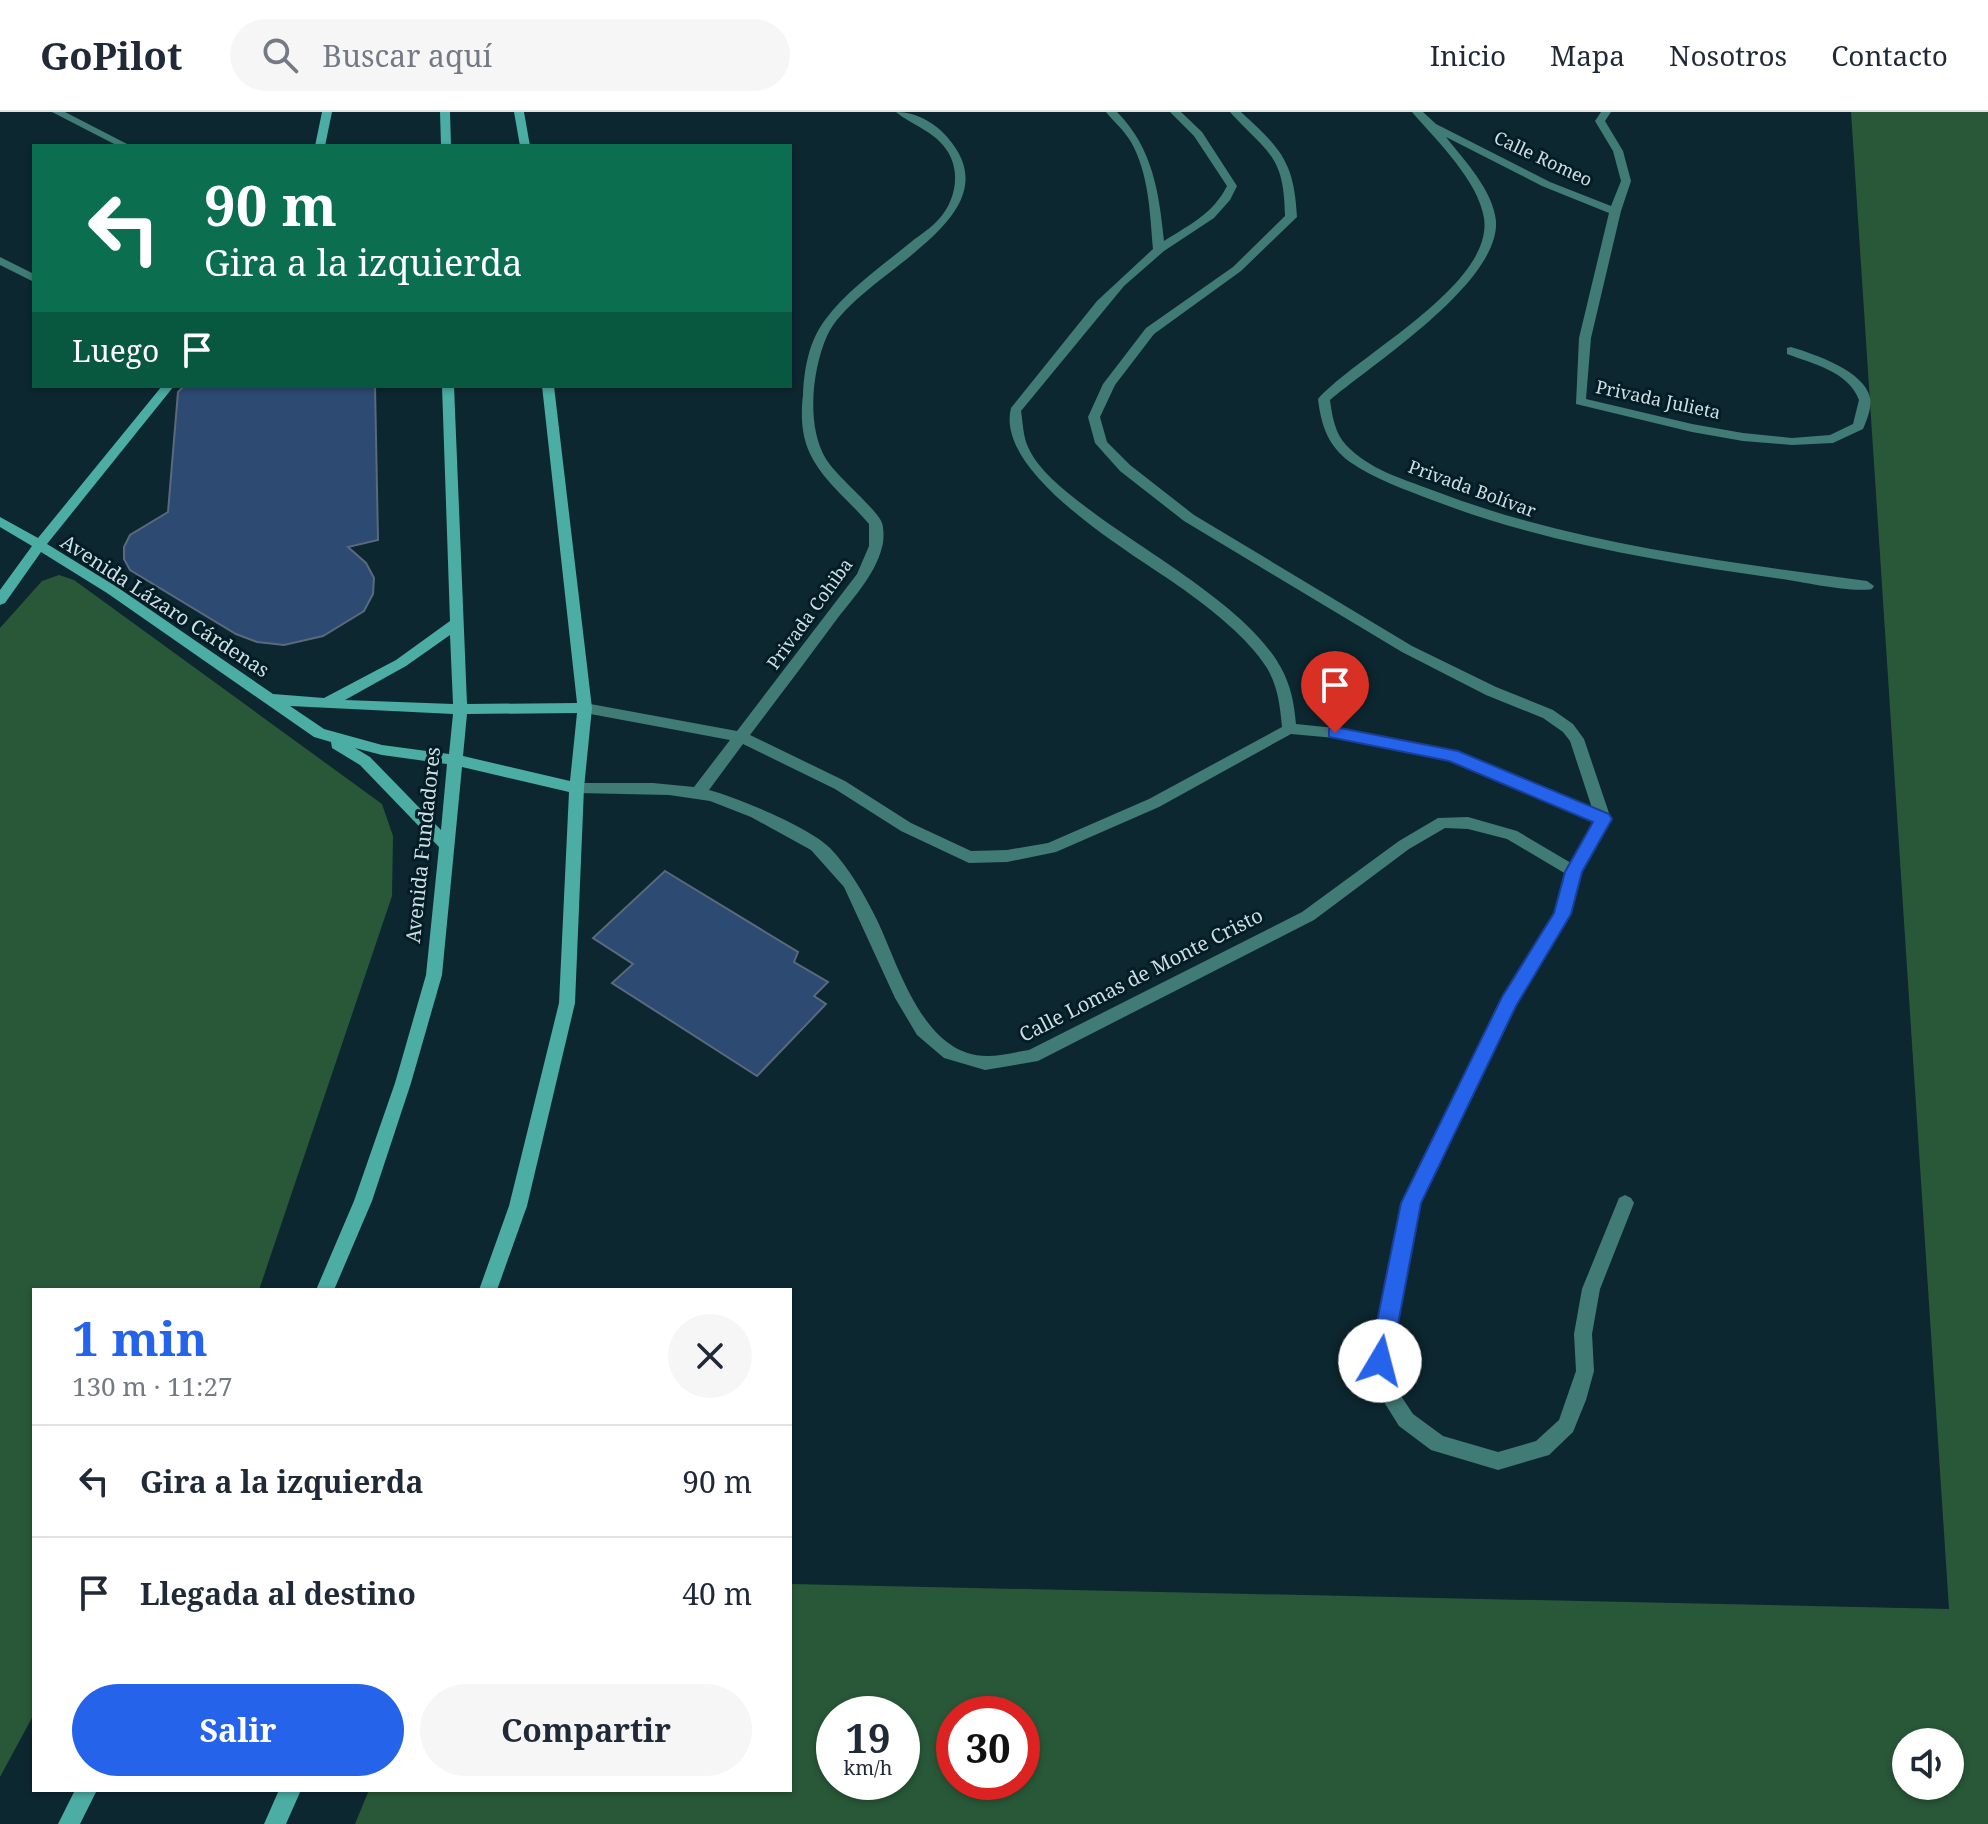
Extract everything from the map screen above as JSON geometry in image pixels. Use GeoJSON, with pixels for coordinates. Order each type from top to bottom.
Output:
{"type":"FeatureCollection","features":[{"type":"Feature","properties":{"kind":"main road"},"geometry":{"type":"LineString","coordinates":[[320,144],[327,112]]}},
{"type":"Feature","properties":{"kind":"main road"},"geometry":{"type":"LineString","coordinates":[[445,112],[446,144]]}},
{"type":"Feature","properties":{"kind":"main road"},"geometry":{"type":"LineString","coordinates":[[519,112],[525,144]]}},
{"type":"Feature","properties":{"kind":"main road"},"geometry":{"type":"LineString","coordinates":[[3,593],[166,388]]}},
{"type":"Feature","properties":{"kind":"main road","name":"Avenida Fundadores"},"geometry":{"type":"LineString","coordinates":[[326,1288],[373,1171],[434,975],[460,711],[454,625],[448,388]]}},
{"type":"Feature","properties":{"kind":"main road"},"geometry":{"type":"LineString","coordinates":[[489,1288],[518,1206],[567,1003],[577,788],[585,708],[548,388]]}},
{"type":"Feature","properties":{"kind":"main road","name":"Avenida Lázaro Cárdenas"},"geometry":{"type":"LineString","coordinates":[[0,521],[112,590],[319,733],[382,750],[456,760],[577,788]]}},
{"type":"Feature","properties":{"kind":"main road"},"geometry":{"type":"LineString","coordinates":[[326,704],[401,663],[454,625]]}},
{"type":"Feature","properties":{"kind":"main road","name":"Avenida Lázaro Cárdenas"},"geometry":{"type":"LineString","coordinates":[[270,699],[460,711],[585,708]]}},
{"type":"Feature","properties":{"kind":"main road"},"geometry":{"type":"LineString","coordinates":[[319,733],[365,761],[447,846]]}},
{"type":"Feature","properties":{"kind":"main road"},"geometry":{"type":"LineString","coordinates":[[69,1824],[85,1792]]}},
{"type":"Feature","properties":{"kind":"main road"},"geometry":{"type":"LineString","coordinates":[[275,1824],[289,1792]]}},
{"type":"Feature","properties":{"kind":"street"},"geometry":{"type":"LineString","coordinates":[[57,112],[122,144]]}},
{"type":"Feature","properties":{"kind":"street","name":"Privada Cohiba"},"geometry":{"type":"LineString","coordinates":[[698,793],[863,575],[876,546],[876,523],[832,474],[814,447],[810,407],[813,351],[828,324],[858,293],[945,221],[959,198],[961,163],[954,149],[917,118],[901,112]]}},
{"type":"Feature","properties":{"kind":"street"},"geometry":{"type":"LineString","coordinates":[[1111,112],[1128,125],[1143,153],[1152,186],[1159,250]]}},
{"type":"Feature","properties":{"kind":"street"},"geometry":{"type":"LineString","coordinates":[[1175,112],[1198,134],[1232,186],[1225,203],[1214,216],[1159,250],[1122,283],[1015,411],[1022,447],[1058,492],[1097,525],[1190,587],[1233,623],[1264,657],[1285,691],[1289,729]]}},
{"type":"Feature","properties":{"kind":"street"},"geometry":{"type":"LineString","coordinates":[[1235,112],[1281,155],[1291,180],[1291,217],[1237,269],[1150,331],[1109,384],[1094,417],[1101,443],[1125,468],[1189,518],[1407,649],[1491,691],[1548,714],[1568,728],[1577,739],[1603,819],[1574,872],[1562,914],[1508,1002],[1411,1203],[1380,1361],[1388,1394],[1406,1420],[1438,1444],[1498,1461],[1542,1449],[1566,1426],[1585,1371],[1583,1334],[1591,1289],[1625,1203]]}},
{"type":"Feature","properties":{"kind":"street","name":"Calle Romeo"},"geometry":{"type":"LineString","coordinates":[[1417,112],[1432,126],[1546,184],[1615,211]]}},
{"type":"Feature","properties":{"kind":"street","name":"Privada Julieta"},"geometry":{"type":"LineString","coordinates":[[1606,112],[1600,121],[1626,168],[1626,181],[1615,211],[1585,338],[1580,401],[1767,442],[1803,444],[1845,436],[1858,426],[1867,409],[1864,394],[1852,380],[1832,368],[1791,351]]}},
{"type":"Feature","properties":{"kind":"street","name":"Privada Bolívar"},"geometry":{"type":"LineString","coordinates":[[1432,126],[1479,192],[1490,219],[1491,237],[1486,254],[1450,296],[1324,399],[1327,425],[1339,446],[1394,480],[1530,530],[1630,553],[1867,586]]}},
{"type":"Feature","properties":{"kind":"street"},"geometry":{"type":"LineString","coordinates":[[0,260],[32,278]]}},
{"type":"Feature","properties":{"kind":"street"},"geometry":{"type":"LineString","coordinates":[[585,708],[741,737],[840,785],[906,827],[969,857],[1007,856],[1051,848],[1154,803],[1289,729],[1335,733],[1452,756],[1603,819]]}},
{"type":"Feature","properties":{"kind":"street","name":"Calle Lomas de Monte Cristo"},"geometry":{"type":"LineString","coordinates":[[577,788],[698,793],[761,815],[822,850],[846,876],[875,928],[898,989],[913,1017],[936,1047],[964,1062],[1004,1065],[1032,1056],[1308,916],[1404,845],[1443,822],[1468,823],[1512,835],[1574,872]]}},
{"type":"Feature","properties":{"kind":"green space"},"geometry":{"type":"Polygon","coordinates":[[[1851,112],[1988,112],[1988,1824],[355,1824],[368,1792],[792,1792],[792,1584],[1949,1609],[1851,112]]]}},
{"type":"Feature","properties":{"kind":"green space"},"geometry":{"type":"Polygon","coordinates":[[[59,575],[74,580],[382,804],[393,836],[392,896],[260,1288],[32,1288],[32,1718],[0,1777],[0,628],[42,581],[59,575]]]}},
{"type":"Feature","properties":{"kind":"building"},"geometry":{"type":"Polygon","coordinates":[[[182,388],[375,388],[378,540],[348,547],[366,563],[374,578],[373,594],[364,611],[323,636],[284,645],[257,642],[236,634],[130,570],[124,559],[124,547],[130,535],[168,512],[178,392],[182,388]]]}},
{"type":"Feature","properties":{"kind":"building"},"geometry":{"type":"Polygon","coordinates":[[[665,871],[798,952],[794,962],[828,982],[814,996],[826,1004],[757,1076],[612,983],[633,964],[593,938],[665,871]]]}},
{"type":"Feature","properties":{"kind":"route"},"geometry":{"type":"LineString","coordinates":[[1335,733],[1452,756],[1603,819],[1574,872],[1562,914],[1508,1002],[1411,1203],[1385,1321],[1380,1361]]}}]}
